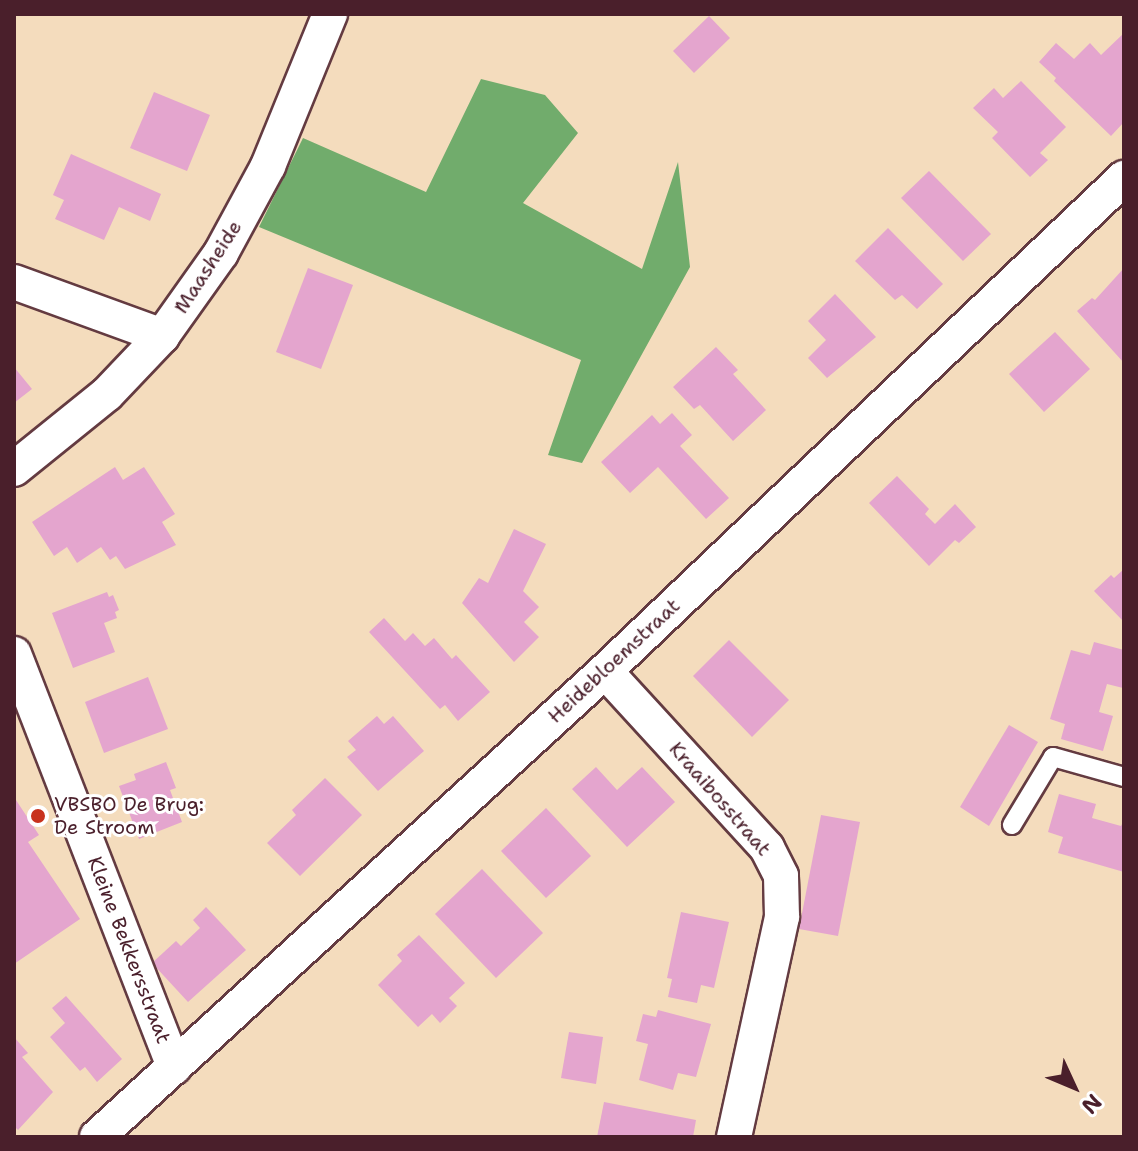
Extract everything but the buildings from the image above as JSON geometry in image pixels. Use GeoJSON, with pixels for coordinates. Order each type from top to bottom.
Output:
{"type":"FeatureCollection","features":[{"type":"Feature","properties":{"kind":"street","name":"Maasheide"},"geometry":{"type":"LineString","coordinates":[[14,469],[107,394],[162,336],[221,253],[268,166],[330,14]]}},
{"type":"Feature","properties":{"kind":"street","name":"Heidebloemstraat"},"geometry":{"type":"LineString","coordinates":[[97,1137],[605,671],[1124,178]]}},
{"type":"Feature","properties":{"kind":"street"},"geometry":{"type":"LineString","coordinates":[[14,282],[162,336]]}},
{"type":"Feature","properties":{"kind":"street","name":"Kleine Bekkersstraat"},"geometry":{"type":"LineString","coordinates":[[14,654],[174,1067]]}},
{"type":"Feature","properties":{"kind":"street","name":"Kraaibosstraat"},"geometry":{"type":"LineString","coordinates":[[605,671],[767,848],[781,876],[782,917],[734,1137]]}},
{"type":"Feature","properties":{"kind":"lane"},"geometry":{"type":"LineString","coordinates":[[1012,825],[1053,757],[1124,777]]}},
{"type":"Feature","properties":{"kind":"green space"},"geometry":{"type":"Polygon","coordinates":[[[481,79],[545,95],[578,133],[523,203],[642,269],[678,162],[690,267],[582,463],[548,455],[581,360],[259,227],[303,138],[426,192],[481,79]]]}},
{"type":"Feature","properties":{"kind":"place","name":"VBSBO De Brug: De Stroom"},"geometry":{"type":"Point","coordinates":[38,816]}}]}
